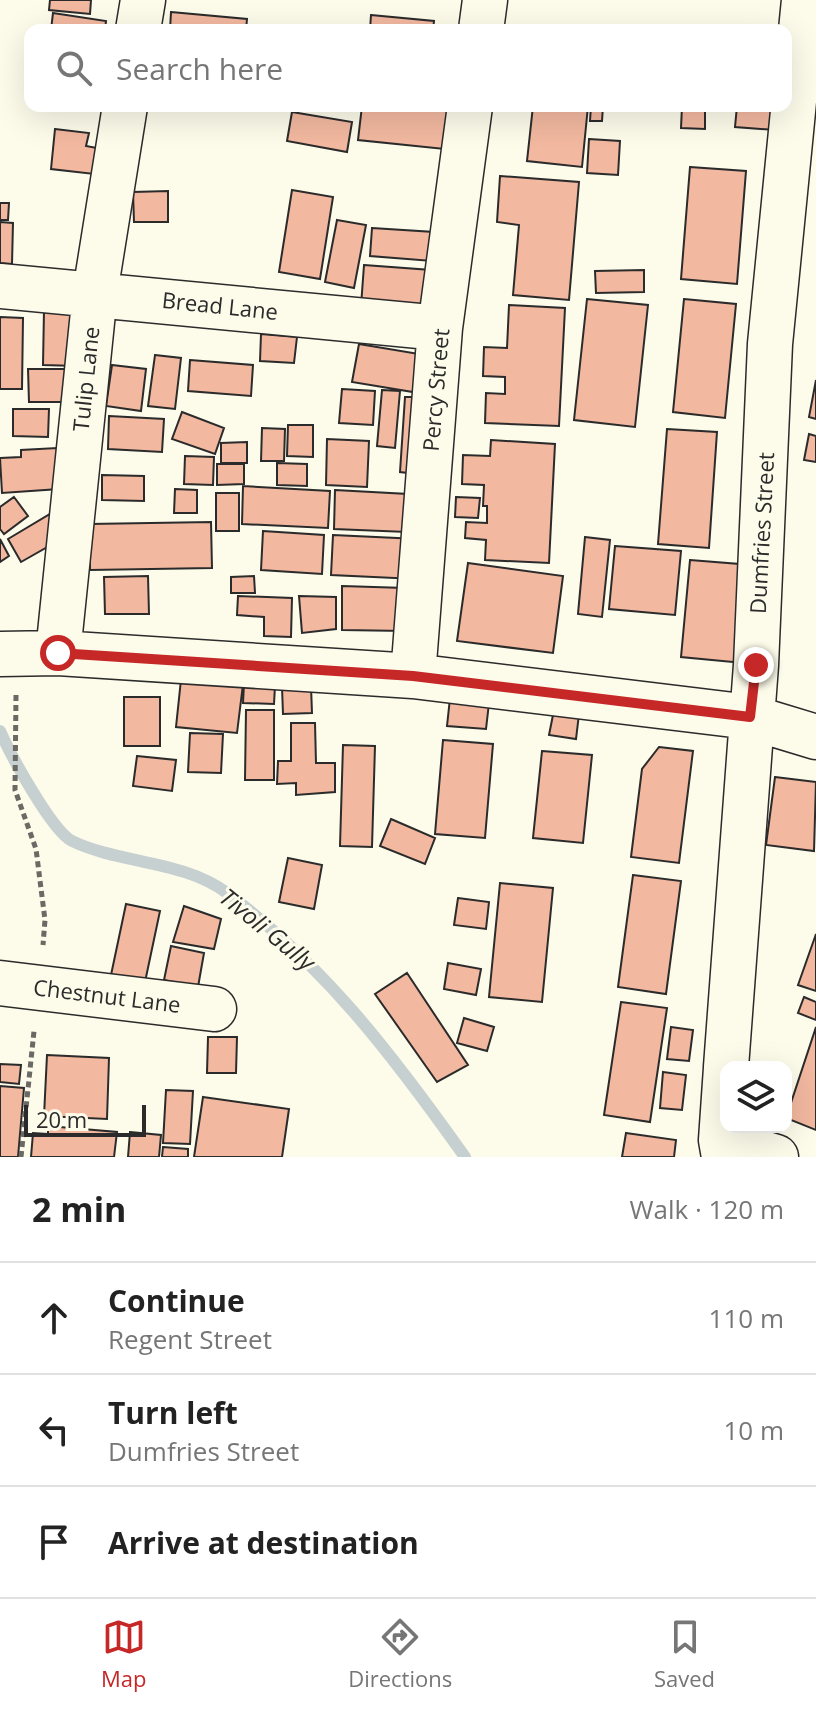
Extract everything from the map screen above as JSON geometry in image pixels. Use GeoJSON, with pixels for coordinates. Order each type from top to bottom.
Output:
{"type":"FeatureCollection","features":[{"type":"Feature","properties":{"kind":"street"},"geometry":{"type":"LineString","coordinates":[[139,24],[143,0]]}},
{"type":"Feature","properties":{"kind":"street"},"geometry":{"type":"LineString","coordinates":[[482,24],[485,0]]}},
{"type":"Feature","properties":{"kind":"street","name":"Dumfries Street"},"geometry":{"type":"LineString","coordinates":[[726,1061],[756,665],[770,344],[804,0]]}},
{"type":"Feature","properties":{"kind":"street","name":"Tulip Lane"},"geometry":{"type":"LineString","coordinates":[[58,653],[95,293],[124,112]]}},
{"type":"Feature","properties":{"kind":"street","name":"Percy Street"},"geometry":{"type":"LineString","coordinates":[[413,676],[440,328],[469,112]]}},
{"type":"Feature","properties":{"kind":"street","name":"Bread Lane"},"geometry":{"type":"LineString","coordinates":[[0,286],[440,328]]}},
{"type":"Feature","properties":{"kind":"street"},"geometry":{"type":"LineString","coordinates":[[0,654],[58,653],[413,676],[750,717],[816,737]]}},
{"type":"Feature","properties":{"kind":"street","name":"Chestnut Lane"},"geometry":{"type":"LineString","coordinates":[[0,983],[214,1009]]}},
{"type":"Feature","properties":{"kind":"street"},"geometry":{"type":"LineString","coordinates":[[723,1149],[776,1157]]}},
{"type":"Feature","properties":{"kind":"path"},"geometry":{"type":"LineString","coordinates":[[15,790],[16,735]]}},
{"type":"Feature","properties":{"kind":"building"},"geometry":{"type":"Polygon","coordinates":[[[50,0],[91,0],[90,14],[49,10],[50,0]]]}},
{"type":"Feature","properties":{"kind":"building"},"geometry":{"type":"Polygon","coordinates":[[[171,12],[247,19],[247,24],[170,24],[171,12]]]}},
{"type":"Feature","properties":{"kind":"building"},"geometry":{"type":"Polygon","coordinates":[[[53,13],[106,21],[106,24],[52,24],[53,13]]]}},
{"type":"Feature","properties":{"kind":"building"},"geometry":{"type":"Polygon","coordinates":[[[371,15],[434,21],[434,24],[370,24],[371,15]]]}},
{"type":"Feature","properties":{"kind":"building"},"geometry":{"type":"Polygon","coordinates":[[[292,112],[352,122],[347,152],[287,141],[292,112]]]}},
{"type":"Feature","properties":{"kind":"building"},"geometry":{"type":"Polygon","coordinates":[[[361,112],[458,112],[454,150],[358,140],[361,112]]]}},
{"type":"Feature","properties":{"kind":"building"},"geometry":{"type":"Polygon","coordinates":[[[532,112],[587,112],[582,167],[527,161],[532,112]]]}},
{"type":"Feature","properties":{"kind":"building"},"geometry":{"type":"Polygon","coordinates":[[[591,112],[603,112],[602,121],[590,121],[591,112]]]}},
{"type":"Feature","properties":{"kind":"building"},"geometry":{"type":"Polygon","coordinates":[[[682,112],[705,112],[705,129],[681,128],[682,112]]]}},
{"type":"Feature","properties":{"kind":"building"},"geometry":{"type":"Polygon","coordinates":[[[736,112],[786,112],[788,131],[735,127],[736,112]]]}},
{"type":"Feature","properties":{"kind":"building"},"geometry":{"type":"Polygon","coordinates":[[[55,129],[89,133],[86,146],[97,148],[94,174],[51,169],[55,129]]]}},
{"type":"Feature","properties":{"kind":"building"},"geometry":{"type":"Polygon","coordinates":[[[589,139],[620,141],[618,175],[587,173],[589,139]]]}},
{"type":"Feature","properties":{"kind":"building"},"geometry":{"type":"Polygon","coordinates":[[[690,167],[746,171],[737,284],[681,279],[690,167]]]}},
{"type":"Feature","properties":{"kind":"building"},"geometry":{"type":"Polygon","coordinates":[[[500,176],[579,182],[569,300],[513,295],[519,225],[497,222],[500,176]]]}},
{"type":"Feature","properties":{"kind":"building"},"geometry":{"type":"Polygon","coordinates":[[[292,190],[333,197],[320,279],[279,272],[292,190]]]}},
{"type":"Feature","properties":{"kind":"building"},"geometry":{"type":"Polygon","coordinates":[[[168,191],[168,222],[134,222],[133,192],[168,191]]]}},
{"type":"Feature","properties":{"kind":"building"},"geometry":{"type":"Polygon","coordinates":[[[0,203],[9,203],[8,220],[0,220],[0,203]]]}},
{"type":"Feature","properties":{"kind":"building"},"geometry":{"type":"Polygon","coordinates":[[[337,220],[366,225],[354,288],[325,282],[337,220]]]}},
{"type":"Feature","properties":{"kind":"building"},"geometry":{"type":"Polygon","coordinates":[[[0,222],[13,223],[12,264],[0,263],[0,222]]]}},
{"type":"Feature","properties":{"kind":"building"},"geometry":{"type":"Polygon","coordinates":[[[372,228],[434,232],[432,261],[370,256],[372,228]]]}},
{"type":"Feature","properties":{"kind":"building"},"geometry":{"type":"Polygon","coordinates":[[[364,265],[431,270],[427,312],[361,306],[364,265]]]}},
{"type":"Feature","properties":{"kind":"building"},"geometry":{"type":"Polygon","coordinates":[[[644,270],[644,292],[596,293],[595,271],[644,270]]]}},
{"type":"Feature","properties":{"kind":"building"},"geometry":{"type":"Polygon","coordinates":[[[587,299],[648,305],[635,427],[574,420],[587,299]]]}},
{"type":"Feature","properties":{"kind":"building"},"geometry":{"type":"Polygon","coordinates":[[[684,299],[736,304],[725,418],[673,412],[684,299]]]}},
{"type":"Feature","properties":{"kind":"building"},"geometry":{"type":"Polygon","coordinates":[[[509,305],[565,308],[559,426],[485,423],[486,393],[505,394],[505,377],[483,376],[484,347],[507,348],[509,305]]]}},
{"type":"Feature","properties":{"kind":"building"},"geometry":{"type":"Polygon","coordinates":[[[44,310],[78,310],[77,366],[43,365],[44,310]]]}},
{"type":"Feature","properties":{"kind":"building"},"geometry":{"type":"Polygon","coordinates":[[[0,317],[23,318],[22,389],[0,389],[0,317]]]}},
{"type":"Feature","properties":{"kind":"building"},"geometry":{"type":"Polygon","coordinates":[[[261,334],[297,337],[294,363],[260,361],[261,334]]]}},
{"type":"Feature","properties":{"kind":"building"},"geometry":{"type":"Polygon","coordinates":[[[359,344],[431,356],[425,394],[352,382],[359,344]]]}},
{"type":"Feature","properties":{"kind":"building"},"geometry":{"type":"Polygon","coordinates":[[[155,355],[181,358],[175,409],[148,406],[155,355]]]}},
{"type":"Feature","properties":{"kind":"building"},"geometry":{"type":"Polygon","coordinates":[[[190,360],[253,365],[251,396],[188,391],[190,360]]]}},
{"type":"Feature","properties":{"kind":"building"},"geometry":{"type":"Polygon","coordinates":[[[112,365],[146,369],[141,411],[106,406],[112,365]]]}},
{"type":"Feature","properties":{"kind":"building"},"geometry":{"type":"Polygon","coordinates":[[[28,369],[66,369],[66,402],[29,402],[28,369]]]}},
{"type":"Feature","properties":{"kind":"building"},"geometry":{"type":"Polygon","coordinates":[[[816,380],[816,419],[809,417],[816,380]]]}},
{"type":"Feature","properties":{"kind":"building"},"geometry":{"type":"Polygon","coordinates":[[[342,389],[375,391],[373,425],[339,423],[342,389]]]}},
{"type":"Feature","properties":{"kind":"building"},"geometry":{"type":"Polygon","coordinates":[[[382,390],[400,391],[395,448],[377,446],[382,390]]]}},
{"type":"Feature","properties":{"kind":"building"},"geometry":{"type":"Polygon","coordinates":[[[405,397],[421,397],[416,474],[400,472],[405,397]]]}},
{"type":"Feature","properties":{"kind":"building"},"geometry":{"type":"Polygon","coordinates":[[[13,409],[49,409],[48,437],[13,436],[13,409]]]}},
{"type":"Feature","properties":{"kind":"building"},"geometry":{"type":"Polygon","coordinates":[[[182,412],[224,428],[215,454],[172,439],[182,412]]]}},
{"type":"Feature","properties":{"kind":"building"},"geometry":{"type":"Polygon","coordinates":[[[109,416],[164,419],[162,452],[108,449],[109,416]]]}},
{"type":"Feature","properties":{"kind":"building"},"geometry":{"type":"Polygon","coordinates":[[[288,425],[313,425],[313,457],[287,456],[288,425]]]}},
{"type":"Feature","properties":{"kind":"building"},"geometry":{"type":"Polygon","coordinates":[[[262,428],[285,429],[284,461],[261,461],[262,428]]]}},
{"type":"Feature","properties":{"kind":"building"},"geometry":{"type":"Polygon","coordinates":[[[667,429],[717,432],[709,548],[658,544],[667,429]]]}},
{"type":"Feature","properties":{"kind":"building"},"geometry":{"type":"Polygon","coordinates":[[[809,434],[816,436],[816,462],[804,460],[809,434]]]}},
{"type":"Feature","properties":{"kind":"building"},"geometry":{"type":"Polygon","coordinates":[[[327,439],[369,441],[367,487],[326,485],[327,439]]]}},
{"type":"Feature","properties":{"kind":"building"},"geometry":{"type":"Polygon","coordinates":[[[491,440],[555,444],[549,563],[485,560],[486,540],[465,538],[466,522],[487,523],[487,506],[483,506],[484,485],[462,484],[463,455],[490,456],[491,440]]]}},
{"type":"Feature","properties":{"kind":"building"},"geometry":{"type":"Polygon","coordinates":[[[247,442],[247,463],[221,463],[221,443],[247,442]]]}},
{"type":"Feature","properties":{"kind":"building"},"geometry":{"type":"Polygon","coordinates":[[[57,448],[59,489],[2,493],[0,458],[21,457],[21,450],[57,448]]]}},
{"type":"Feature","properties":{"kind":"building"},"geometry":{"type":"Polygon","coordinates":[[[185,456],[214,457],[213,485],[184,484],[185,456]]]}},
{"type":"Feature","properties":{"kind":"building"},"geometry":{"type":"Polygon","coordinates":[[[277,463],[307,464],[307,486],[277,485],[277,463]]]}},
{"type":"Feature","properties":{"kind":"building"},"geometry":{"type":"Polygon","coordinates":[[[217,464],[244,464],[244,484],[217,485],[217,464]]]}},
{"type":"Feature","properties":{"kind":"building"},"geometry":{"type":"Polygon","coordinates":[[[102,475],[144,476],[144,501],[102,500],[102,475]]]}},
{"type":"Feature","properties":{"kind":"building"},"geometry":{"type":"Polygon","coordinates":[[[243,486],[330,491],[328,528],[242,524],[243,486]]]}},
{"type":"Feature","properties":{"kind":"building"},"geometry":{"type":"Polygon","coordinates":[[[175,489],[197,490],[197,513],[174,513],[175,489]]]}},
{"type":"Feature","properties":{"kind":"building"},"geometry":{"type":"Polygon","coordinates":[[[335,490],[408,494],[407,532],[334,529],[335,490]]]}},
{"type":"Feature","properties":{"kind":"building"},"geometry":{"type":"Polygon","coordinates":[[[216,493],[239,493],[239,531],[216,531],[216,493]]]}},
{"type":"Feature","properties":{"kind":"building"},"geometry":{"type":"Polygon","coordinates":[[[14,497],[28,516],[4,534],[0,529],[0,507],[14,497]]]}},
{"type":"Feature","properties":{"kind":"building"},"geometry":{"type":"Polygon","coordinates":[[[456,497],[480,498],[478,518],[455,517],[456,497]]]}},
{"type":"Feature","properties":{"kind":"building"},"geometry":{"type":"Polygon","coordinates":[[[50,514],[63,538],[21,562],[8,539],[50,514]]]}},
{"type":"Feature","properties":{"kind":"building"},"geometry":{"type":"Polygon","coordinates":[[[211,522],[212,568],[90,570],[89,524],[211,522]]]}},
{"type":"Feature","properties":{"kind":"building"},"geometry":{"type":"Polygon","coordinates":[[[263,531],[324,535],[322,574],[261,570],[263,531]]]}},
{"type":"Feature","properties":{"kind":"building"},"geometry":{"type":"Polygon","coordinates":[[[333,535],[418,539],[416,579],[331,575],[333,535]]]}},
{"type":"Feature","properties":{"kind":"building"},"geometry":{"type":"Polygon","coordinates":[[[585,537],[610,540],[602,617],[578,614],[585,537]]]}},
{"type":"Feature","properties":{"kind":"building"},"geometry":{"type":"Polygon","coordinates":[[[0,539],[9,556],[0,562],[0,539]]]}},
{"type":"Feature","properties":{"kind":"building"},"geometry":{"type":"Polygon","coordinates":[[[615,546],[681,551],[675,615],[609,609],[615,546]]]}},
{"type":"Feature","properties":{"kind":"building"},"geometry":{"type":"Polygon","coordinates":[[[690,560],[752,565],[743,663],[681,657],[690,560]]]}},
{"type":"Feature","properties":{"kind":"building"},"geometry":{"type":"Polygon","coordinates":[[[468,563],[563,576],[553,653],[457,641],[468,563]]]}},
{"type":"Feature","properties":{"kind":"building"},"geometry":{"type":"Polygon","coordinates":[[[148,576],[149,614],[105,614],[104,577],[148,576]]]}},
{"type":"Feature","properties":{"kind":"building"},"geometry":{"type":"Polygon","coordinates":[[[254,576],[255,593],[231,593],[231,577],[254,576]]]}},
{"type":"Feature","properties":{"kind":"building"},"geometry":{"type":"Polygon","coordinates":[[[342,586],[405,588],[405,631],[342,630],[342,586]]]}},
{"type":"Feature","properties":{"kind":"building"},"geometry":{"type":"Polygon","coordinates":[[[238,596],[292,598],[291,637],[264,636],[264,617],[237,615],[238,596]]]}},
{"type":"Feature","properties":{"kind":"building"},"geometry":{"type":"Polygon","coordinates":[[[299,596],[336,597],[336,629],[302,633],[299,596]]]}},
{"type":"Feature","properties":{"kind":"building"},"geometry":{"type":"Polygon","coordinates":[[[182,670],[244,676],[237,733],[176,727],[182,670]]]}},
{"type":"Feature","properties":{"kind":"building"},"geometry":{"type":"Polygon","coordinates":[[[244,684],[275,686],[274,704],[243,703],[244,684]]]}},
{"type":"Feature","properties":{"kind":"building"},"geometry":{"type":"Polygon","coordinates":[[[311,686],[312,713],[283,714],[282,687],[311,686]]]}},
{"type":"Feature","properties":{"kind":"building"},"geometry":{"type":"Polygon","coordinates":[[[124,697],[160,697],[160,746],[124,746],[124,697]]]}},
{"type":"Feature","properties":{"kind":"building"},"geometry":{"type":"Polygon","coordinates":[[[450,698],[489,703],[486,729],[447,726],[450,698]]]}},
{"type":"Feature","properties":{"kind":"building"},"geometry":{"type":"Polygon","coordinates":[[[246,710],[274,710],[274,780],[245,780],[246,710]]]}},
{"type":"Feature","properties":{"kind":"building"},"geometry":{"type":"Polygon","coordinates":[[[554,710],[579,714],[576,739],[549,735],[554,710]]]}},
{"type":"Feature","properties":{"kind":"building"},"geometry":{"type":"Polygon","coordinates":[[[291,723],[315,723],[316,763],[335,763],[335,792],[296,795],[296,783],[277,784],[278,761],[291,761],[291,723]]]}},
{"type":"Feature","properties":{"kind":"building"},"geometry":{"type":"Polygon","coordinates":[[[190,733],[223,734],[221,773],[188,772],[190,733]]]}},
{"type":"Feature","properties":{"kind":"building"},"geometry":{"type":"Polygon","coordinates":[[[443,740],[493,744],[485,838],[435,834],[443,740]]]}},
{"type":"Feature","properties":{"kind":"building"},"geometry":{"type":"Polygon","coordinates":[[[343,745],[375,746],[372,847],[340,846],[343,745]]]}},
{"type":"Feature","properties":{"kind":"building"},"geometry":{"type":"Polygon","coordinates":[[[659,747],[693,751],[679,863],[631,857],[642,769],[659,747]]]}},
{"type":"Feature","properties":{"kind":"building"},"geometry":{"type":"Polygon","coordinates":[[[542,751],[592,755],[583,843],[533,838],[542,751]]]}},
{"type":"Feature","properties":{"kind":"building"},"geometry":{"type":"Polygon","coordinates":[[[137,756],[176,760],[172,791],[133,786],[137,756]]]}},
{"type":"Feature","properties":{"kind":"building"},"geometry":{"type":"Polygon","coordinates":[[[775,777],[816,782],[814,851],[766,845],[775,777]]]}},
{"type":"Feature","properties":{"kind":"building"},"geometry":{"type":"Polygon","coordinates":[[[391,819],[435,838],[425,864],[380,846],[391,819]]]}},
{"type":"Feature","properties":{"kind":"building"},"geometry":{"type":"Polygon","coordinates":[[[288,858],[322,865],[314,909],[279,902],[288,858]]]}},
{"type":"Feature","properties":{"kind":"building"},"geometry":{"type":"Polygon","coordinates":[[[633,875],[681,881],[666,994],[618,987],[633,875]]]}},
{"type":"Feature","properties":{"kind":"building"},"geometry":{"type":"Polygon","coordinates":[[[500,883],[553,888],[542,1002],[489,997],[500,883]]]}},
{"type":"Feature","properties":{"kind":"building"},"geometry":{"type":"Polygon","coordinates":[[[458,898],[489,902],[486,929],[454,925],[458,898]]]}},
{"type":"Feature","properties":{"kind":"building"},"geometry":{"type":"Polygon","coordinates":[[[126,904],[160,911],[145,982],[111,975],[126,904]]]}},
{"type":"Feature","properties":{"kind":"building"},"geometry":{"type":"Polygon","coordinates":[[[184,906],[221,919],[214,949],[173,942],[184,906]]]}},
{"type":"Feature","properties":{"kind":"building"},"geometry":{"type":"Polygon","coordinates":[[[816,934],[816,991],[798,985],[816,934]]]}},
{"type":"Feature","properties":{"kind":"building"},"geometry":{"type":"Polygon","coordinates":[[[171,946],[204,953],[198,987],[164,980],[171,946]]]}},
{"type":"Feature","properties":{"kind":"building"},"geometry":{"type":"Polygon","coordinates":[[[448,963],[481,969],[476,995],[444,989],[448,963]]]}},
{"type":"Feature","properties":{"kind":"building"},"geometry":{"type":"Polygon","coordinates":[[[407,973],[468,1065],[437,1082],[375,994],[407,973]]]}},
{"type":"Feature","properties":{"kind":"building"},"geometry":{"type":"Polygon","coordinates":[[[804,997],[816,1002],[816,1020],[798,1013],[804,997]]]}},
{"type":"Feature","properties":{"kind":"building"},"geometry":{"type":"Polygon","coordinates":[[[621,1002],[667,1008],[650,1122],[604,1115],[621,1002]]]}},
{"type":"Feature","properties":{"kind":"building"},"geometry":{"type":"Polygon","coordinates":[[[464,1018],[494,1027],[487,1051],[457,1043],[464,1018]]]}},
{"type":"Feature","properties":{"kind":"building"},"geometry":{"type":"Polygon","coordinates":[[[671,1027],[693,1030],[689,1061],[667,1059],[671,1027]]]}},
{"type":"Feature","properties":{"kind":"building"},"geometry":{"type":"Polygon","coordinates":[[[816,1027],[816,1130],[792,1120],[792,1100],[816,1027]]]}},
{"type":"Feature","properties":{"kind":"building"},"geometry":{"type":"Polygon","coordinates":[[[208,1037],[237,1037],[236,1073],[207,1073],[208,1037]]]}},
{"type":"Feature","properties":{"kind":"building"},"geometry":{"type":"Polygon","coordinates":[[[47,1055],[109,1058],[107,1119],[44,1116],[47,1055]]]}},
{"type":"Feature","properties":{"kind":"building"},"geometry":{"type":"Polygon","coordinates":[[[0,1064],[21,1065],[19,1084],[0,1082],[0,1064]]]}},
{"type":"Feature","properties":{"kind":"building"},"geometry":{"type":"Polygon","coordinates":[[[663,1072],[686,1075],[682,1110],[660,1108],[663,1072]]]}},
{"type":"Feature","properties":{"kind":"building"},"geometry":{"type":"Polygon","coordinates":[[[0,1086],[24,1088],[18,1157],[0,1157],[0,1086]]]}},
{"type":"Feature","properties":{"kind":"building"},"geometry":{"type":"Polygon","coordinates":[[[166,1090],[193,1091],[190,1144],[163,1143],[166,1090]]]}},
{"type":"Feature","properties":{"kind":"building"},"geometry":{"type":"Polygon","coordinates":[[[203,1097],[289,1109],[282,1157],[194,1157],[203,1097]]]}},
{"type":"Feature","properties":{"kind":"building"},"geometry":{"type":"Polygon","coordinates":[[[48,1126],[117,1132],[114,1157],[31,1157],[33,1133],[48,1134],[48,1126]]]}},
{"type":"Feature","properties":{"kind":"building"},"geometry":{"type":"Polygon","coordinates":[[[130,1132],[161,1135],[159,1157],[128,1157],[130,1132]]]}},
{"type":"Feature","properties":{"kind":"building"},"geometry":{"type":"Polygon","coordinates":[[[626,1133],[676,1140],[674,1157],[622,1157],[626,1133]]]}},
{"type":"Feature","properties":{"kind":"building"},"geometry":{"type":"Polygon","coordinates":[[[163,1147],[188,1149],[188,1157],[162,1157],[163,1147]]]}},
{"type":"Feature","properties":{"kind":"waterway","name":"Tivoli Gully"},"geometry":{"type":"LineString","coordinates":[[0,731],[43,808],[72,841],[210,882],[263,921],[296,951],[385,1049],[465,1157]]}},
{"type":"Feature","properties":{"kind":"route"},"geometry":{"type":"LineString","coordinates":[[58,653],[413,676],[750,717],[756,665]]}}]}
